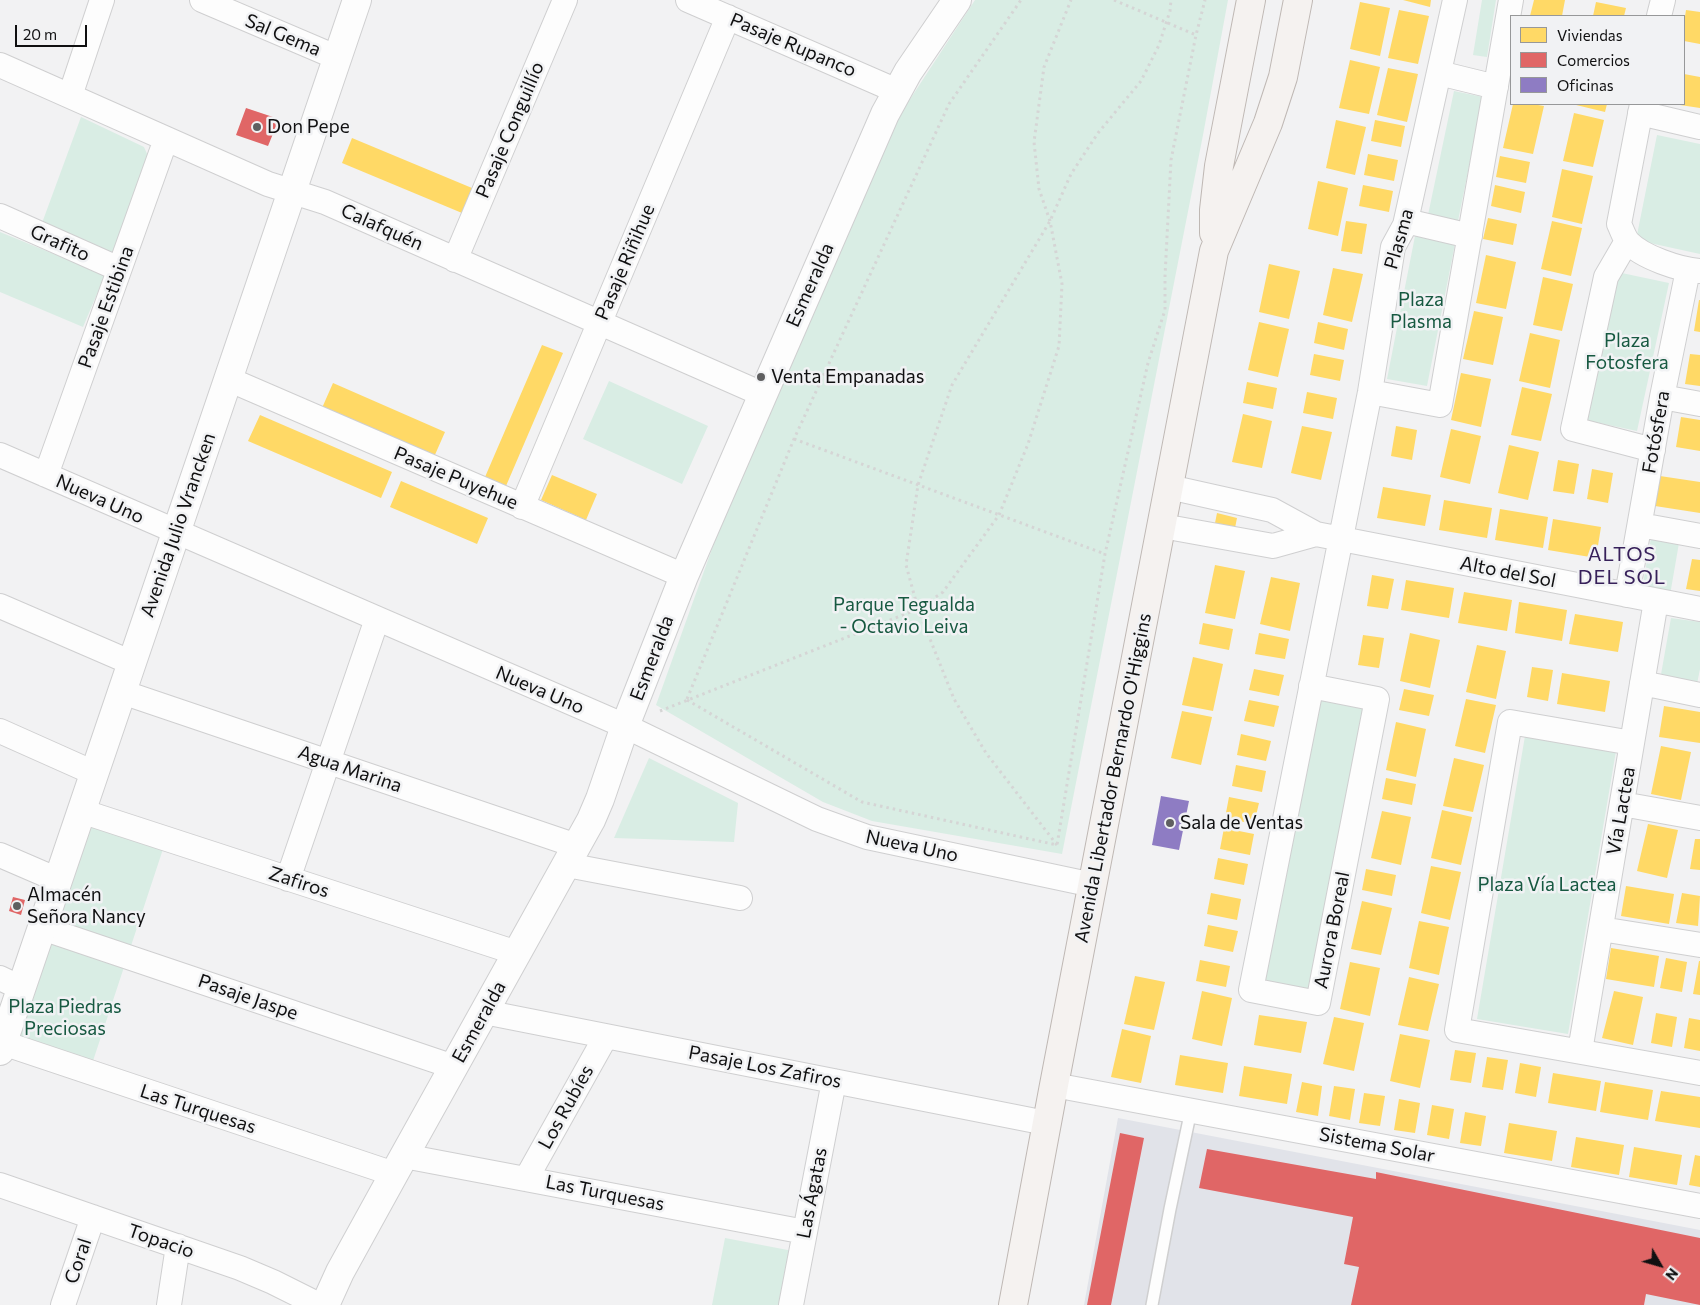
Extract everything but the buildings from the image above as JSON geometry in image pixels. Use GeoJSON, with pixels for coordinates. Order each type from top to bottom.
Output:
{"type":"FeatureCollection","features":[{"type":"Feature","properties":{"kind":"main road","name":"Avenida Libertador Bernardo O'Higgins"},"geometry":{"type":"LineString","coordinates":[[1013,1305],[1046,1123],[1214,251],[1214,210],[1219,166],[1251,0]]}},
{"type":"Feature","properties":{"kind":"main road","name":"Avenida Libertador Bernardo O'Higgins"},"geometry":{"type":"LineString","coordinates":[[1214,251],[1271,115],[1283,77],[1298,0]]}},
{"type":"Feature","properties":{"kind":"street"},"geometry":{"type":"LineString","coordinates":[[70,96],[102,0]]}},
{"type":"Feature","properties":{"kind":"street","name":"Sal Gema"},"geometry":{"type":"LineString","coordinates":[[202,0],[338,58]]}},
{"type":"Feature","properties":{"kind":"street","name":"Avenida Julio Vrancken"},"geometry":{"type":"LineString","coordinates":[[1,1047],[11,983],[42,928],[357,0]]}},
{"type":"Feature","properties":{"kind":"street","name":"Pasaje Conguillío"},"geometry":{"type":"LineString","coordinates":[[455,260],[565,0]]}},
{"type":"Feature","properties":{"kind":"street","name":"Pasaje Rupanco"},"geometry":{"type":"LineString","coordinates":[[688,0],[897,91]]}},
{"type":"Feature","properties":{"kind":"street","name":"Esmeralda"},"geometry":{"type":"LineString","coordinates":[[325,1305],[340,1272],[572,856],[600,799],[625,726],[684,576],[886,114],[897,91],[957,0]]}},
{"type":"Feature","properties":{"kind":"street","name":"Plasma"},"geometry":{"type":"LineString","coordinates":[[1340,539],[1370,392],[1393,247],[1405,225],[1455,0]]}},
{"type":"Feature","properties":{"kind":"street"},"geometry":{"type":"LineString","coordinates":[[1370,392],[1440,406],[1511,0]]}},
{"type":"Feature","properties":{"kind":"street"},"geometry":{"type":"LineString","coordinates":[[1659,15],[1662,0]]}},
{"type":"Feature","properties":{"kind":"street","name":"Pasaje Riñihue"},"geometry":{"type":"LineString","coordinates":[[522,507],[728,17]]}},
{"type":"Feature","properties":{"kind":"street","name":"Calafquén"},"geometry":{"type":"LineString","coordinates":[[0,65],[268,184],[325,202],[762,394]]}},
{"type":"Feature","properties":{"kind":"street"},"geometry":{"type":"LineString","coordinates":[[1439,73],[1496,87]]}},
{"type":"Feature","properties":{"kind":"street"},"geometry":{"type":"LineString","coordinates":[[1694,271],[1642,253],[1628,241],[1619,224],[1641,109],[1700,127]]}},
{"type":"Feature","properties":{"kind":"street","name":"Pasaje Estibina"},"geometry":{"type":"LineString","coordinates":[[46,475],[166,139]]}},
{"type":"Feature","properties":{"kind":"street","name":"Grafito"},"geometry":{"type":"LineString","coordinates":[[0,216],[119,269]]}},
{"type":"Feature","properties":{"kind":"street"},"geometry":{"type":"LineString","coordinates":[[1406,220],[1470,236]]}},
{"type":"Feature","properties":{"kind":"street"},"geometry":{"type":"LineString","coordinates":[[1628,241],[1606,277],[1574,429],[1653,450]]}},
{"type":"Feature","properties":{"kind":"street","name":"Fotósfera"},"geometry":{"type":"LineString","coordinates":[[1627,595],[1662,397],[1694,271]]}},
{"type":"Feature","properties":{"kind":"street","name":"Pasaje Puyehue"},"geometry":{"type":"LineString","coordinates":[[228,380],[684,576]]}},
{"type":"Feature","properties":{"kind":"street"},"geometry":{"type":"LineString","coordinates":[[1662,397],[1700,404]]}},
{"type":"Feature","properties":{"kind":"street","name":"Nueva Uno"},"geometry":{"type":"LineString","coordinates":[[0,455],[625,726],[817,820],[849,832],[1093,885]]}},
{"type":"Feature","properties":{"kind":"street","name":"Alto del Sol"},"geometry":{"type":"LineString","coordinates":[[1169,487],[1272,510],[1316,534],[1700,609]]}},
{"type":"Feature","properties":{"kind":"street"},"geometry":{"type":"LineString","coordinates":[[1640,525],[1700,536]]}},
{"type":"Feature","properties":{"kind":"street","name":"Alto del Sol"},"geometry":{"type":"LineString","coordinates":[[1162,526],[1273,546],[1316,534]]}},
{"type":"Feature","properties":{"kind":"street","name":"Aurora Boreal"},"geometry":{"type":"LineString","coordinates":[[1310,686],[1377,699],[1318,1003],[1251,990],[1310,686],[1340,539]]}},
{"type":"Feature","properties":{"kind":"street","name":"Vía Lactea"},"geometry":{"type":"LineString","coordinates":[[1580,1051],[1656,601]]}},
{"type":"Feature","properties":{"kind":"street"},"geometry":{"type":"LineString","coordinates":[[0,606],[132,663]]}},
{"type":"Feature","properties":{"kind":"street"},"geometry":{"type":"LineString","coordinates":[[288,878],[377,620]]}},
{"type":"Feature","properties":{"kind":"street"},"geometry":{"type":"LineString","coordinates":[[1642,683],[1700,695]]}},
{"type":"Feature","properties":{"kind":"street","name":"Agua Marina"},"geometry":{"type":"LineString","coordinates":[[122,692],[328,762],[572,856],[740,898]]}},
{"type":"Feature","properties":{"kind":"street"},"geometry":{"type":"LineString","coordinates":[[1632,743],[1510,722],[1457,1030],[1700,1072]]}},
{"type":"Feature","properties":{"kind":"street"},"geometry":{"type":"LineString","coordinates":[[0,732],[94,773]]}},
{"type":"Feature","properties":{"kind":"street"},"geometry":{"type":"LineString","coordinates":[[1622,804],[1700,818]]}},
{"type":"Feature","properties":{"kind":"street","name":"Zafiros"},"geometry":{"type":"LineString","coordinates":[[81,811],[517,953]]}},
{"type":"Feature","properties":{"kind":"street"},"geometry":{"type":"LineString","coordinates":[[0,855],[58,880]]}},
{"type":"Feature","properties":{"kind":"street","name":"Pasaje Jaspe"},"geometry":{"type":"LineString","coordinates":[[42,928],[454,1067]]}},
{"type":"Feature","properties":{"kind":"street"},"geometry":{"type":"LineString","coordinates":[[1601,929],[1700,945]]}},
{"type":"Feature","properties":{"kind":"street","name":"Pasaje Los Zafiros"},"geometry":{"type":"LineString","coordinates":[[484,1012],[1046,1123]]}},
{"type":"Feature","properties":{"kind":"street","name":"Los Rubíes"},"geometry":{"type":"LineString","coordinates":[[526,1179],[606,1036]]}},
{"type":"Feature","properties":{"kind":"street","name":"Las Turquesas"},"geometry":{"type":"LineString","coordinates":[[1,1047],[399,1165],[526,1179],[805,1232]]}},
{"type":"Feature","properties":{"kind":"street","name":"Las Ágatas"},"geometry":{"type":"LineString","coordinates":[[791,1305],[834,1081]]}},
{"type":"Feature","properties":{"kind":"street","name":"Sistema Solar"},"geometry":{"type":"LineString","coordinates":[[1054,1085],[1700,1206]]}},
{"type":"Feature","properties":{"kind":"street","name":"Topacio"},"geometry":{"type":"LineString","coordinates":[[0,1185],[256,1274],[319,1305]]}},
{"type":"Feature","properties":{"kind":"street","name":"Coral"},"geometry":{"type":"LineString","coordinates":[[63,1305],[93,1217]]}},
{"type":"Feature","properties":{"kind":"street"},"geometry":{"type":"LineString","coordinates":[[169,1305],[178,1246]]}},
{"type":"Feature","properties":{"kind":"lane"},"geometry":{"type":"LineString","coordinates":[[1152,1305],[1191,1110]]}},
{"type":"Feature","properties":{"kind":"path"},"geometry":{"type":"LineString","coordinates":[[686,700],[794,439],[949,104],[1020,0]]}},
{"type":"Feature","properties":{"kind":"path"},"geometry":{"type":"LineString","coordinates":[[686,700],[918,609],[943,592],[999,514],[1028,444],[1059,346],[1062,284],[1050,221],[1039,189],[1034,142],[1044,67],[1071,0]]}},
{"type":"Feature","properties":{"kind":"path"},"geometry":{"type":"LineString","coordinates":[[1114,0],[1196,35]]}},
{"type":"Feature","properties":{"kind":"path"},"geometry":{"type":"LineString","coordinates":[[1057,845],[986,753],[954,700],[918,609],[906,565],[918,485],[952,384],[1050,221],[1076,166],[1098,134],[1141,81],[1159,45],[1170,11],[1171,0]]}},
{"type":"Feature","properties":{"kind":"path"},"geometry":{"type":"LineString","coordinates":[[1057,845],[1105,554],[1148,363],[1165,310],[1171,160],[1196,35],[1205,0]]}},
{"type":"Feature","properties":{"kind":"path"},"geometry":{"type":"LineString","coordinates":[[794,439],[1105,554]]}},
{"type":"Feature","properties":{"kind":"path"},"geometry":{"type":"LineString","coordinates":[[686,700],[862,802],[1057,845]]}},
{"type":"Feature","properties":{"kind":"shaded area"},"geometry":{"type":"Polygon","coordinates":[[[1118,1118],[1700,1230],[1700,1305],[1084,1305],[1118,1118]]]}},
{"type":"Feature","properties":{"kind":"green space","name":"Parque Tegualda - Octavio Leiva"},"geometry":{"type":"Polygon","coordinates":[[[975,0],[1228,0],[1062,854],[872,821],[823,802],[656,705],[770,387],[899,116],[975,0]]]}},
{"type":"Feature","properties":{"kind":"green space"},"geometry":{"type":"Polygon","coordinates":[[[1482,0],[1496,0],[1487,57],[1473,55],[1482,0]]]}},
{"type":"Feature","properties":{"kind":"green space"},"geometry":{"type":"Polygon","coordinates":[[[1454,91],[1483,97],[1458,221],[1428,215],[1454,91]]]}},
{"type":"Feature","properties":{"kind":"green space"},"geometry":{"type":"Polygon","coordinates":[[[81,117],[144,147],[148,156],[114,251],[107,254],[42,223],[81,117]]]}},
{"type":"Feature","properties":{"kind":"green space"},"geometry":{"type":"Polygon","coordinates":[[[1657,135],[1700,144],[1700,254],[1636,240],[1657,135]]]}},
{"type":"Feature","properties":{"kind":"green space"},"geometry":{"type":"Polygon","coordinates":[[[0,232],[105,275],[83,327],[0,292],[0,232]]]}},
{"type":"Feature","properties":{"kind":"green space","name":"Plaza Plasma"},"geometry":{"type":"Polygon","coordinates":[[[1415,236],[1455,244],[1427,386],[1387,379],[1415,236]]]}},
{"type":"Feature","properties":{"kind":"green space","name":"Plaza Fotosfera"},"geometry":{"type":"Polygon","coordinates":[[[1617,272],[1669,283],[1637,431],[1585,420],[1617,272]]]}},
{"type":"Feature","properties":{"kind":"green space"},"geometry":{"type":"Polygon","coordinates":[[[609,381],[708,426],[682,484],[583,439],[609,381]]]}},
{"type":"Feature","properties":{"kind":"green space"},"geometry":{"type":"Polygon","coordinates":[[[1651,538],[1679,543],[1670,595],[1642,589],[1651,538]]]}},
{"type":"Feature","properties":{"kind":"green space"},"geometry":{"type":"Polygon","coordinates":[[[1671,618],[1700,622],[1700,669],[1697,684],[1660,680],[1671,618]]]}},
{"type":"Feature","properties":{"kind":"green space"},"geometry":{"type":"Polygon","coordinates":[[[1317,695],[1366,705],[1308,989],[1260,980],[1317,695]]]}},
{"type":"Feature","properties":{"kind":"green space","name":"Plaza Vía Lactea"},"geometry":{"type":"Polygon","coordinates":[[[1525,736],[1616,751],[1568,1034],[1477,1019],[1525,736]]]}},
{"type":"Feature","properties":{"kind":"green space"},"geometry":{"type":"Polygon","coordinates":[[[649,758],[738,803],[734,842],[614,838],[649,758]]]}},
{"type":"Feature","properties":{"kind":"green space","name":"Plaza Piedras Preciosas"},"geometry":{"type":"Polygon","coordinates":[[[92,818],[165,843],[91,1067],[14,1045],[92,818]]]}},
{"type":"Feature","properties":{"kind":"green space"},"geometry":{"type":"Polygon","coordinates":[[[725,1238],[793,1251],[782,1305],[712,1305],[725,1238]]]}},
{"type":"Feature","properties":{"kind":"place","name":"Don Pepe"},"geometry":{"type":"Point","coordinates":[257,127]}},
{"type":"Feature","properties":{"kind":"place","name":"Venta Empanadas"},"geometry":{"type":"Point","coordinates":[761,377]}},
{"type":"Feature","properties":{"kind":"place","name":"Sala de Ventas"},"geometry":{"type":"Point","coordinates":[1170,823]}},
{"type":"Feature","properties":{"kind":"place","name":"Almacén Señora Nancy"},"geometry":{"type":"Point","coordinates":[17,906]}},
{"type":"Feature","properties":{"kind":"district","name":"ALTOS DEL SOL"},"geometry":{"type":"Point","coordinates":[1622,566]}}]}
